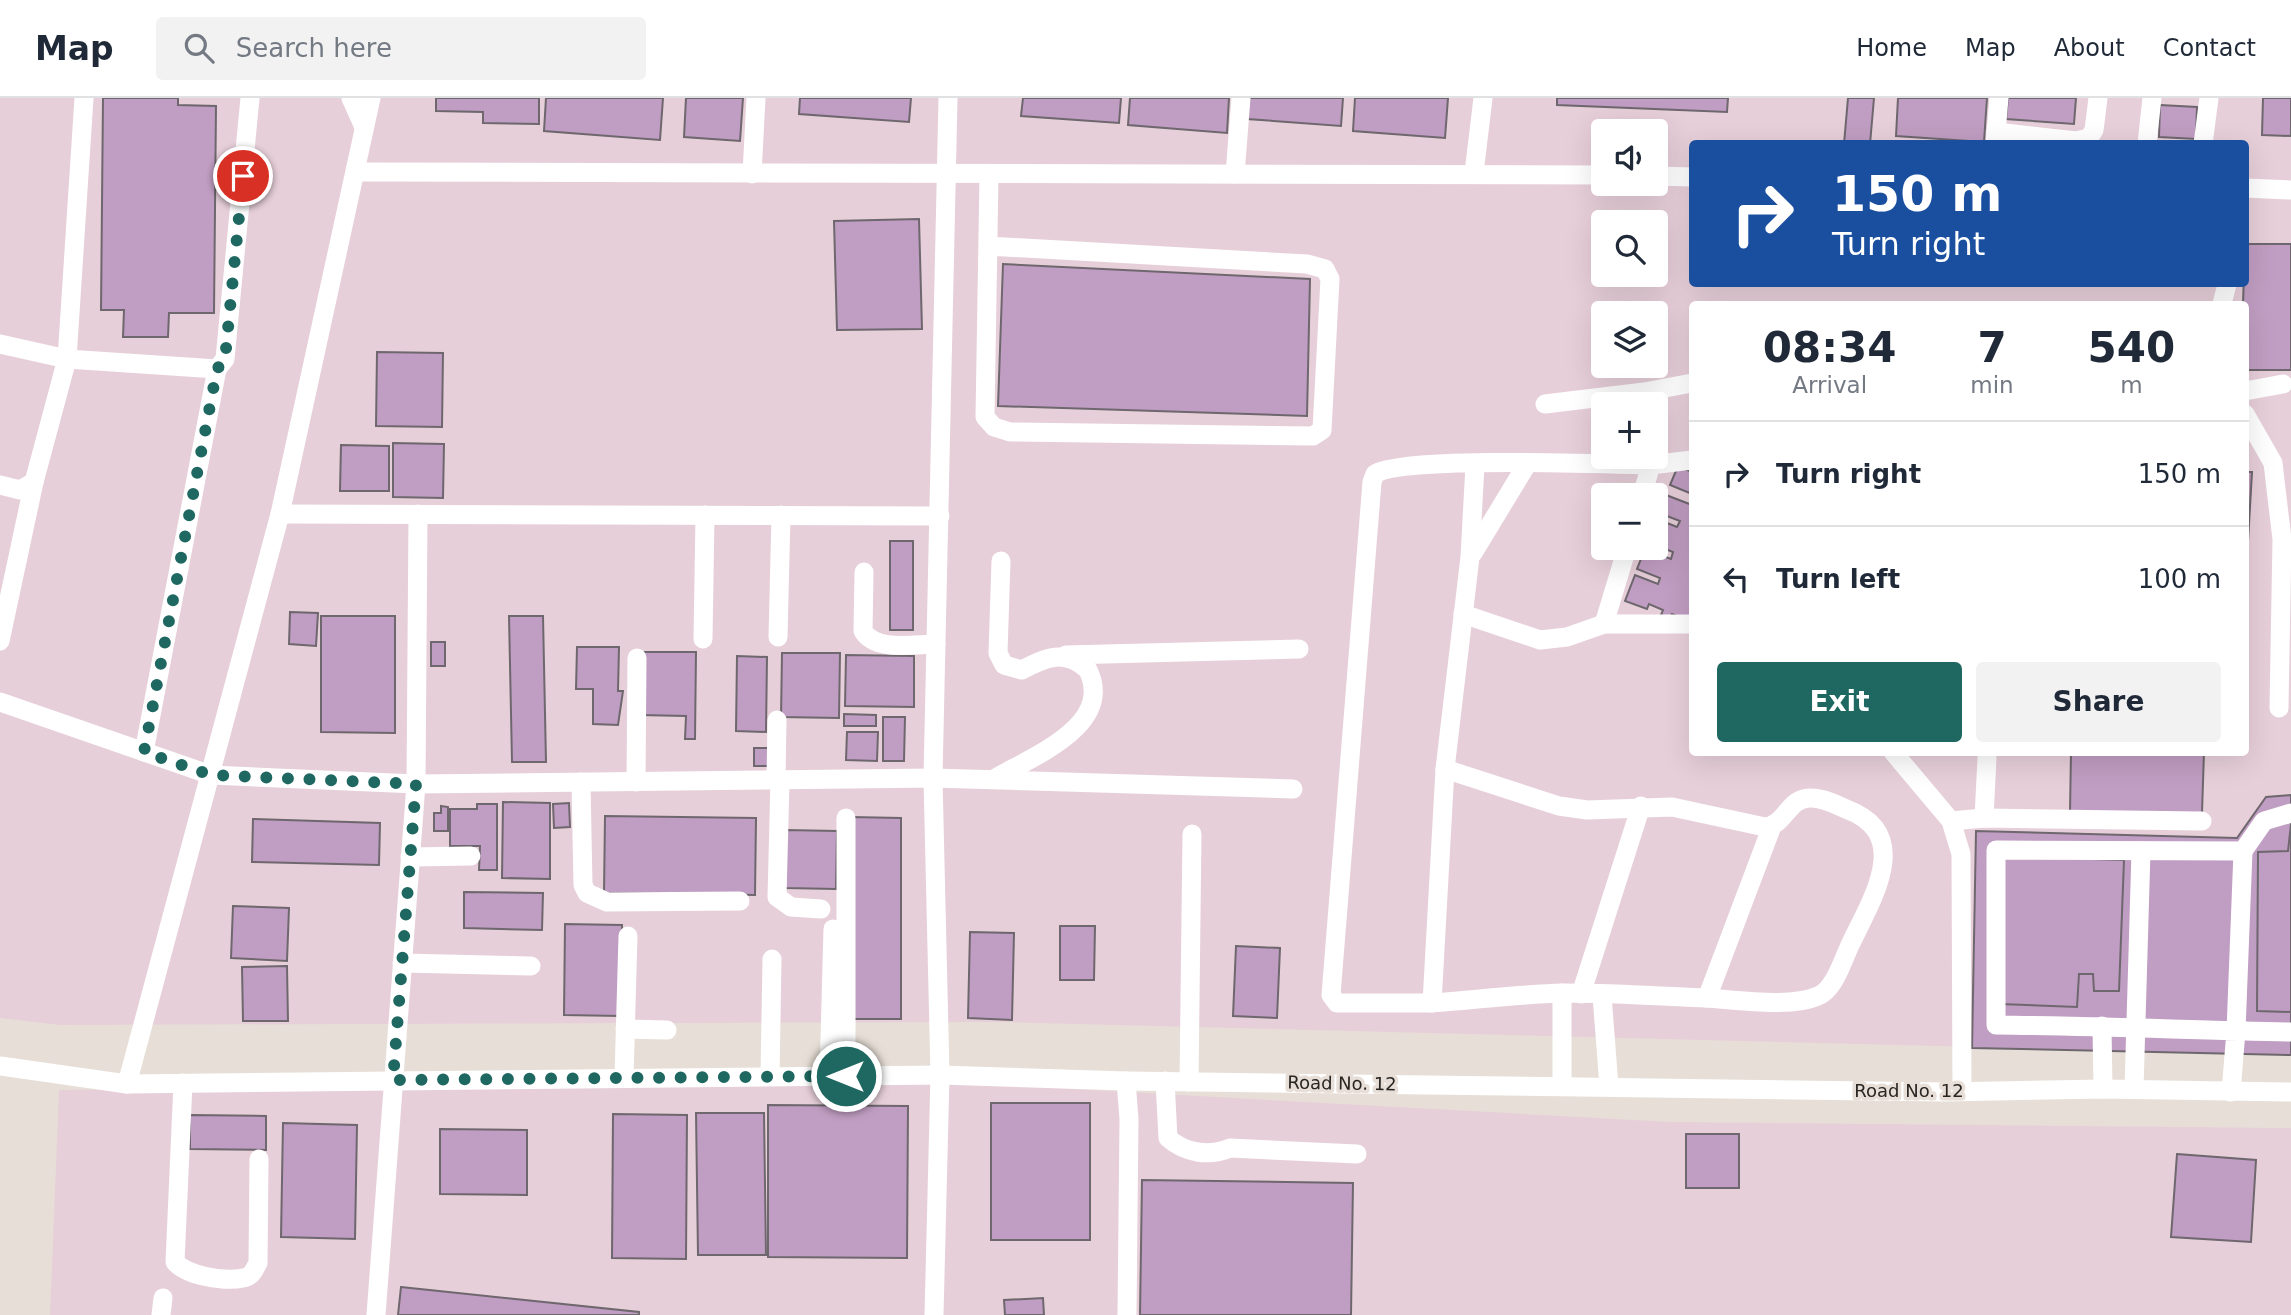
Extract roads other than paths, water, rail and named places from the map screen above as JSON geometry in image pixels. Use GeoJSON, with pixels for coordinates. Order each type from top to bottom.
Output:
{"type":"FeatureCollection","features":[{"type":"Feature","properties":{"kind":"street"},"geometry":{"type":"LineString","coordinates":[[0,641],[34,482],[67,359],[84,98]]}},
{"type":"Feature","properties":{"kind":"street"},"geometry":{"type":"LineString","coordinates":[[144,752],[217,369],[225,359],[250,98]]}},
{"type":"Feature","properties":{"kind":"street"},"geometry":{"type":"LineString","coordinates":[[351,98],[364,127]]}},
{"type":"Feature","properties":{"kind":"street"},"geometry":{"type":"LineString","coordinates":[[127,1084],[280,513],[357,172],[371,98]]}},
{"type":"Feature","properties":{"kind":"street"},"geometry":{"type":"LineString","coordinates":[[752,174],[756,98]]}},
{"type":"Feature","properties":{"kind":"street"},"geometry":{"type":"LineString","coordinates":[[934,1315],[940,1075],[933,778],[948,98]]}},
{"type":"Feature","properties":{"kind":"street"},"geometry":{"type":"LineString","coordinates":[[1235,174],[1241,98]]}},
{"type":"Feature","properties":{"kind":"street"},"geometry":{"type":"LineString","coordinates":[[1474,173],[1483,98]]}},
{"type":"Feature","properties":{"kind":"street"},"geometry":{"type":"LineString","coordinates":[[1999,98],[1996,138],[2049,140]]}},
{"type":"Feature","properties":{"kind":"street"},"geometry":{"type":"LineString","coordinates":[[2080,140],[2089,138],[2094,130],[2098,98]]}},
{"type":"Feature","properties":{"kind":"street"},"geometry":{"type":"LineString","coordinates":[[2147,140],[2152,98]]}},
{"type":"Feature","properties":{"kind":"street"},"geometry":{"type":"LineString","coordinates":[[2204,140],[2209,98]]}},
{"type":"Feature","properties":{"kind":"street"},"geometry":{"type":"LineString","coordinates":[[357,172],[1591,175]]}},
{"type":"Feature","properties":{"kind":"street"},"geometry":{"type":"LineString","coordinates":[[988,246],[1307,264],[1325,269],[1330,279],[1322,430],[1313,436],[1010,432],[994,427],[985,417],[989,174]]}},
{"type":"Feature","properties":{"kind":"street"},"geometry":{"type":"LineString","coordinates":[[1668,176],[1689,177]]}},
{"type":"Feature","properties":{"kind":"street"},"geometry":{"type":"LineString","coordinates":[[2249,188],[2291,190]]}},
{"type":"Feature","properties":{"kind":"street"},"geometry":{"type":"LineString","coordinates":[[0,344],[67,359],[217,369]]}},
{"type":"Feature","properties":{"kind":"street"},"geometry":{"type":"LineString","coordinates":[[1545,404],[1689,384]]}},
{"type":"Feature","properties":{"kind":"street"},"geometry":{"type":"LineString","coordinates":[[2249,390],[2283,384]]}},
{"type":"Feature","properties":{"kind":"street"},"geometry":{"type":"LineString","coordinates":[[2249,421],[2273,463],[2282,540],[2279,708]]}},
{"type":"Feature","properties":{"kind":"street"},"geometry":{"type":"LineString","coordinates":[[1668,463],[1689,460]]}},
{"type":"Feature","properties":{"kind":"street"},"geometry":{"type":"LineString","coordinates":[[1470,557],[1527,464]]}},
{"type":"Feature","properties":{"kind":"street"},"geometry":{"type":"LineString","coordinates":[[1432,1003],[1445,769],[1470,557],[1475,465]]}},
{"type":"Feature","properties":{"kind":"street"},"geometry":{"type":"LineString","coordinates":[[1591,465],[1382,469],[1375,474],[1372,482],[1331,995],[1336,1003],[1432,1003],[1572,994],[1796,1001],[1820,996],[1831,983],[1881,877],[1884,849],[1881,837],[1873,825],[1856,812],[1824,800],[1802,798],[1795,801],[1772,827],[1707,998]]}},
{"type":"Feature","properties":{"kind":"street"},"geometry":{"type":"LineString","coordinates":[[0,485],[20,490],[34,482]]}},
{"type":"Feature","properties":{"kind":"street"},"geometry":{"type":"LineString","coordinates":[[280,513],[940,516]]}},
{"type":"Feature","properties":{"kind":"street"},"geometry":{"type":"LineString","coordinates":[[376,1315],[416,784],[418,514]]}},
{"type":"Feature","properties":{"kind":"street"},"geometry":{"type":"LineString","coordinates":[[703,639],[705,515]]}},
{"type":"Feature","properties":{"kind":"street"},"geometry":{"type":"LineString","coordinates":[[778,637],[781,515]]}},
{"type":"Feature","properties":{"kind":"street"},"geometry":{"type":"LineString","coordinates":[[1604,624],[1623,560]]}},
{"type":"Feature","properties":{"kind":"street"},"geometry":{"type":"LineString","coordinates":[[1001,561],[998,653],[1004,665],[1021,670],[1058,655],[1299,649]]}},
{"type":"Feature","properties":{"kind":"street"},"geometry":{"type":"LineString","coordinates":[[864,572],[863,631],[867,637],[875,644],[936,644]]}},
{"type":"Feature","properties":{"kind":"street"},"geometry":{"type":"LineString","coordinates":[[1463,614],[1540,640],[1567,637],[1604,624],[1689,624]]}},
{"type":"Feature","properties":{"kind":"street"},"geometry":{"type":"LineString","coordinates":[[993,780],[1067,735],[1087,716],[1092,704],[1092,678],[1080,662],[1058,655]]}},
{"type":"Feature","properties":{"kind":"street"},"geometry":{"type":"LineString","coordinates":[[636,782],[637,658]]}},
{"type":"Feature","properties":{"kind":"street"},"geometry":{"type":"LineString","coordinates":[[0,702],[211,775],[416,784],[933,778],[1293,789]]}},
{"type":"Feature","properties":{"kind":"street"},"geometry":{"type":"LineString","coordinates":[[776,720],[777,897],[791,907],[821,909]]}},
{"type":"Feature","properties":{"kind":"street"},"geometry":{"type":"LineString","coordinates":[[1896,756],[1951,821],[1961,853],[1962,1091]]}},
{"type":"Feature","properties":{"kind":"street"},"geometry":{"type":"LineString","coordinates":[[1984,818],[1987,758]]}},
{"type":"Feature","properties":{"kind":"street"},"geometry":{"type":"LineString","coordinates":[[1445,769],[1559,806],[1587,810],[1672,807],[1755,826],[1772,827]]}},
{"type":"Feature","properties":{"kind":"street"},"geometry":{"type":"LineString","coordinates":[[581,782],[583,885],[587,893],[607,902],[740,901]]}},
{"type":"Feature","properties":{"kind":"street"},"geometry":{"type":"LineString","coordinates":[[1562,1086],[1572,994],[1641,806]]}},
{"type":"Feature","properties":{"kind":"street"},"geometry":{"type":"LineString","coordinates":[[2231,1092],[2243,851],[2264,821],[2291,813]]}},
{"type":"Feature","properties":{"kind":"street"},"geometry":{"type":"LineString","coordinates":[[837,1076],[846,818]]}},
{"type":"Feature","properties":{"kind":"street"},"geometry":{"type":"LineString","coordinates":[[1951,821],[1984,818],[2202,821]]}},
{"type":"Feature","properties":{"kind":"street"},"geometry":{"type":"LineString","coordinates":[[1189,1082],[1192,834]]}},
{"type":"Feature","properties":{"kind":"street"},"geometry":{"type":"LineString","coordinates":[[2243,851],[1996,850],[1996,1025],[2291,1032]]}},
{"type":"Feature","properties":{"kind":"street"},"geometry":{"type":"LineString","coordinates":[[2134,1089],[2141,851]]}},
{"type":"Feature","properties":{"kind":"street"},"geometry":{"type":"LineString","coordinates":[[410,857],[471,856]]}},
{"type":"Feature","properties":{"kind":"street"},"geometry":{"type":"LineString","coordinates":[[833,929],[837,1076]]}},
{"type":"Feature","properties":{"kind":"street"},"geometry":{"type":"LineString","coordinates":[[624,1077],[628,936]]}},
{"type":"Feature","properties":{"kind":"street"},"geometry":{"type":"LineString","coordinates":[[770,1076],[772,959]]}},
{"type":"Feature","properties":{"kind":"street"},"geometry":{"type":"LineString","coordinates":[[402,963],[531,966]]}},
{"type":"Feature","properties":{"kind":"street"},"geometry":{"type":"LineString","coordinates":[[1602,996],[1609,1086]]}},
{"type":"Feature","properties":{"kind":"street"},"geometry":{"type":"LineString","coordinates":[[2102,1026],[2103,1089]]}},
{"type":"Feature","properties":{"kind":"street"},"geometry":{"type":"LineString","coordinates":[[625,1029],[667,1030]]}},
{"type":"Feature","properties":{"kind":"street","name":"Road No. 12"},"geometry":{"type":"LineString","coordinates":[[0,1066],[127,1084],[940,1075],[1189,1082],[2291,1092]]}},
{"type":"Feature","properties":{"kind":"street"},"geometry":{"type":"LineString","coordinates":[[1126,1081],[1129,1119],[1127,1315]]}},
{"type":"Feature","properties":{"kind":"street"},"geometry":{"type":"LineString","coordinates":[[1165,1081],[1168,1138],[1192,1152],[1221,1152],[1230,1148],[1357,1154]]}},
{"type":"Feature","properties":{"kind":"street"},"geometry":{"type":"LineString","coordinates":[[183,1083],[175,1262],[181,1270],[194,1275],[244,1279],[253,1273],[258,1263],[259,1159]]}}]}
